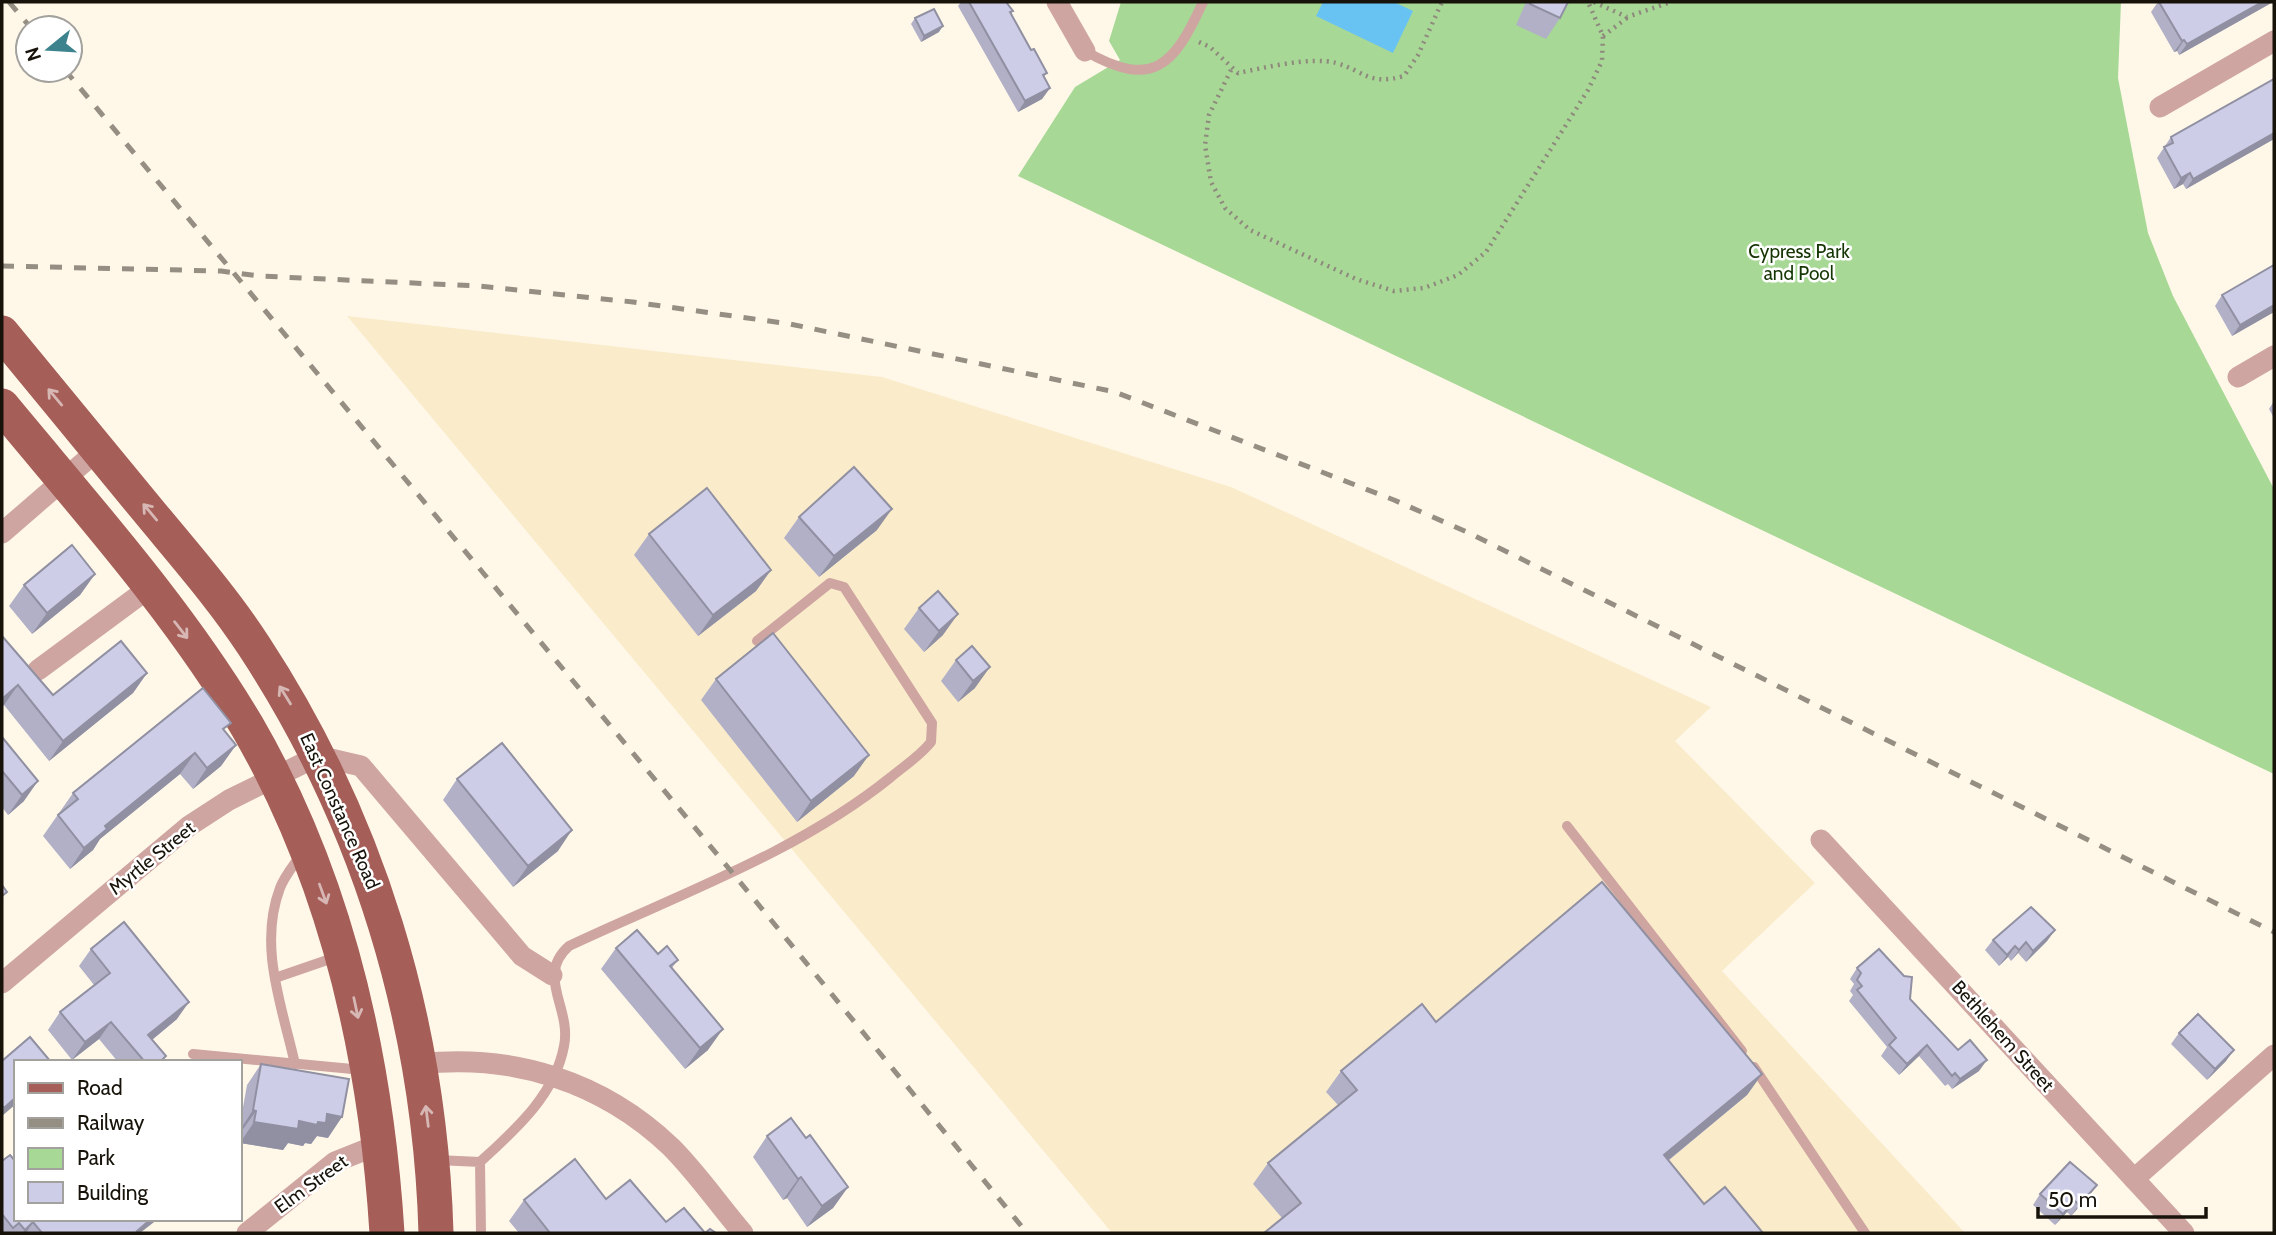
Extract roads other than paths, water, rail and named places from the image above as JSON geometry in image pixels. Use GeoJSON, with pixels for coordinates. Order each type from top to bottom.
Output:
{"type":"FeatureCollection","features":[{"type":"Feature","properties":{"kind":"main road","name":"East Constance Road"},"geometry":{"type":"LineString","coordinates":[[2,333],[236,620],[291,704],[318,755],[369,872],[391,938],[419,1064],[431,1160],[436,1233]]}},
{"type":"Feature","properties":{"kind":"main road"},"geometry":{"type":"LineString","coordinates":[[2,406],[205,661],[247,727],[306,847],[342,955],[369,1070],[380,1144],[387,1233]]}},
{"type":"Feature","properties":{"kind":"street"},"geometry":{"type":"LineString","coordinates":[[1057,2],[1085,51]]}},
{"type":"Feature","properties":{"kind":"street"},"geometry":{"type":"LineString","coordinates":[[2160,107],[2274,41]]}},
{"type":"Feature","properties":{"kind":"street"},"geometry":{"type":"LineString","coordinates":[[2238,377],[2274,356]]}},
{"type":"Feature","properties":{"kind":"street"},"geometry":{"type":"LineString","coordinates":[[2,533],[98,450]]}},
{"type":"Feature","properties":{"kind":"street"},"geometry":{"type":"LineString","coordinates":[[37,670],[149,588]]}},
{"type":"Feature","properties":{"kind":"street"},"geometry":{"type":"LineString","coordinates":[[318,755],[361,766],[522,956],[552,975]]}},
{"type":"Feature","properties":{"kind":"street","name":"Myrtle Street"},"geometry":{"type":"LineString","coordinates":[[2,983],[189,826],[229,800],[318,755]]}},
{"type":"Feature","properties":{"kind":"street","name":"Bethlehem Street"},"geometry":{"type":"LineString","coordinates":[[1821,840],[2184,1233]]}},
{"type":"Feature","properties":{"kind":"street"},"geometry":{"type":"LineString","coordinates":[[2134,1179],[2274,1055]]}},
{"type":"Feature","properties":{"kind":"street"},"geometry":{"type":"LineString","coordinates":[[419,1064],[466,1062],[519,1068],[553,1075],[612,1101],[644,1123],[673,1149],[743,1233]]}},
{"type":"Feature","properties":{"kind":"street","name":"Elm Street"},"geometry":{"type":"LineString","coordinates":[[247,1233],[335,1162],[380,1144]]}},
{"type":"Feature","properties":{"kind":"lane"},"geometry":{"type":"LineString","coordinates":[[1085,51],[1126,70],[1143,71],[1159,66],[1172,56],[1203,2]]}},
{"type":"Feature","properties":{"kind":"lane"},"geometry":{"type":"LineString","coordinates":[[431,1160],[480,1162],[527,1119],[553,1075],[565,1044],[566,1027],[552,975],[559,955],[569,946],[769,853],[824,824],[875,789],[931,742],[932,723],[844,587],[830,583],[757,641]]}},
{"type":"Feature","properties":{"kind":"lane"},"geometry":{"type":"LineString","coordinates":[[1567,826],[1771,1088],[1865,1233]]}},
{"type":"Feature","properties":{"kind":"lane"},"geometry":{"type":"LineString","coordinates":[[295,1064],[269,943],[272,914],[281,885],[306,847]]}},
{"type":"Feature","properties":{"kind":"lane"},"geometry":{"type":"LineString","coordinates":[[275,978],[342,955]]}},
{"type":"Feature","properties":{"kind":"lane"},"geometry":{"type":"LineString","coordinates":[[193,1054],[369,1070]]}},
{"type":"Feature","properties":{"kind":"lane"},"geometry":{"type":"LineString","coordinates":[[480,1162],[481,1233]]}},
{"type":"Feature","properties":{"kind":"water"},"geometry":{"type":"Polygon","coordinates":[[[1323,2],[1394,2],[1413,11],[1393,53],[1316,16],[1323,2]]]}},
{"type":"Feature","properties":{"kind":"railway"},"geometry":{"type":"LineString","coordinates":[[9,2],[19,14]]}},
{"type":"Feature","properties":{"kind":"railway"},"geometry":{"type":"LineString","coordinates":[[77,84],[731,871],[1027,1233]]}},
{"type":"Feature","properties":{"kind":"railway"},"geometry":{"type":"LineString","coordinates":[[2,266],[221,271],[259,276],[478,286],[633,302],[790,324],[1115,392],[1394,500],[1467,532],[2274,932]]}},
{"type":"Feature","properties":{"kind":"park label","name":"Cypress Park and Pool"},"geometry":{"type":"Point","coordinates":[1799,262]}}]}
